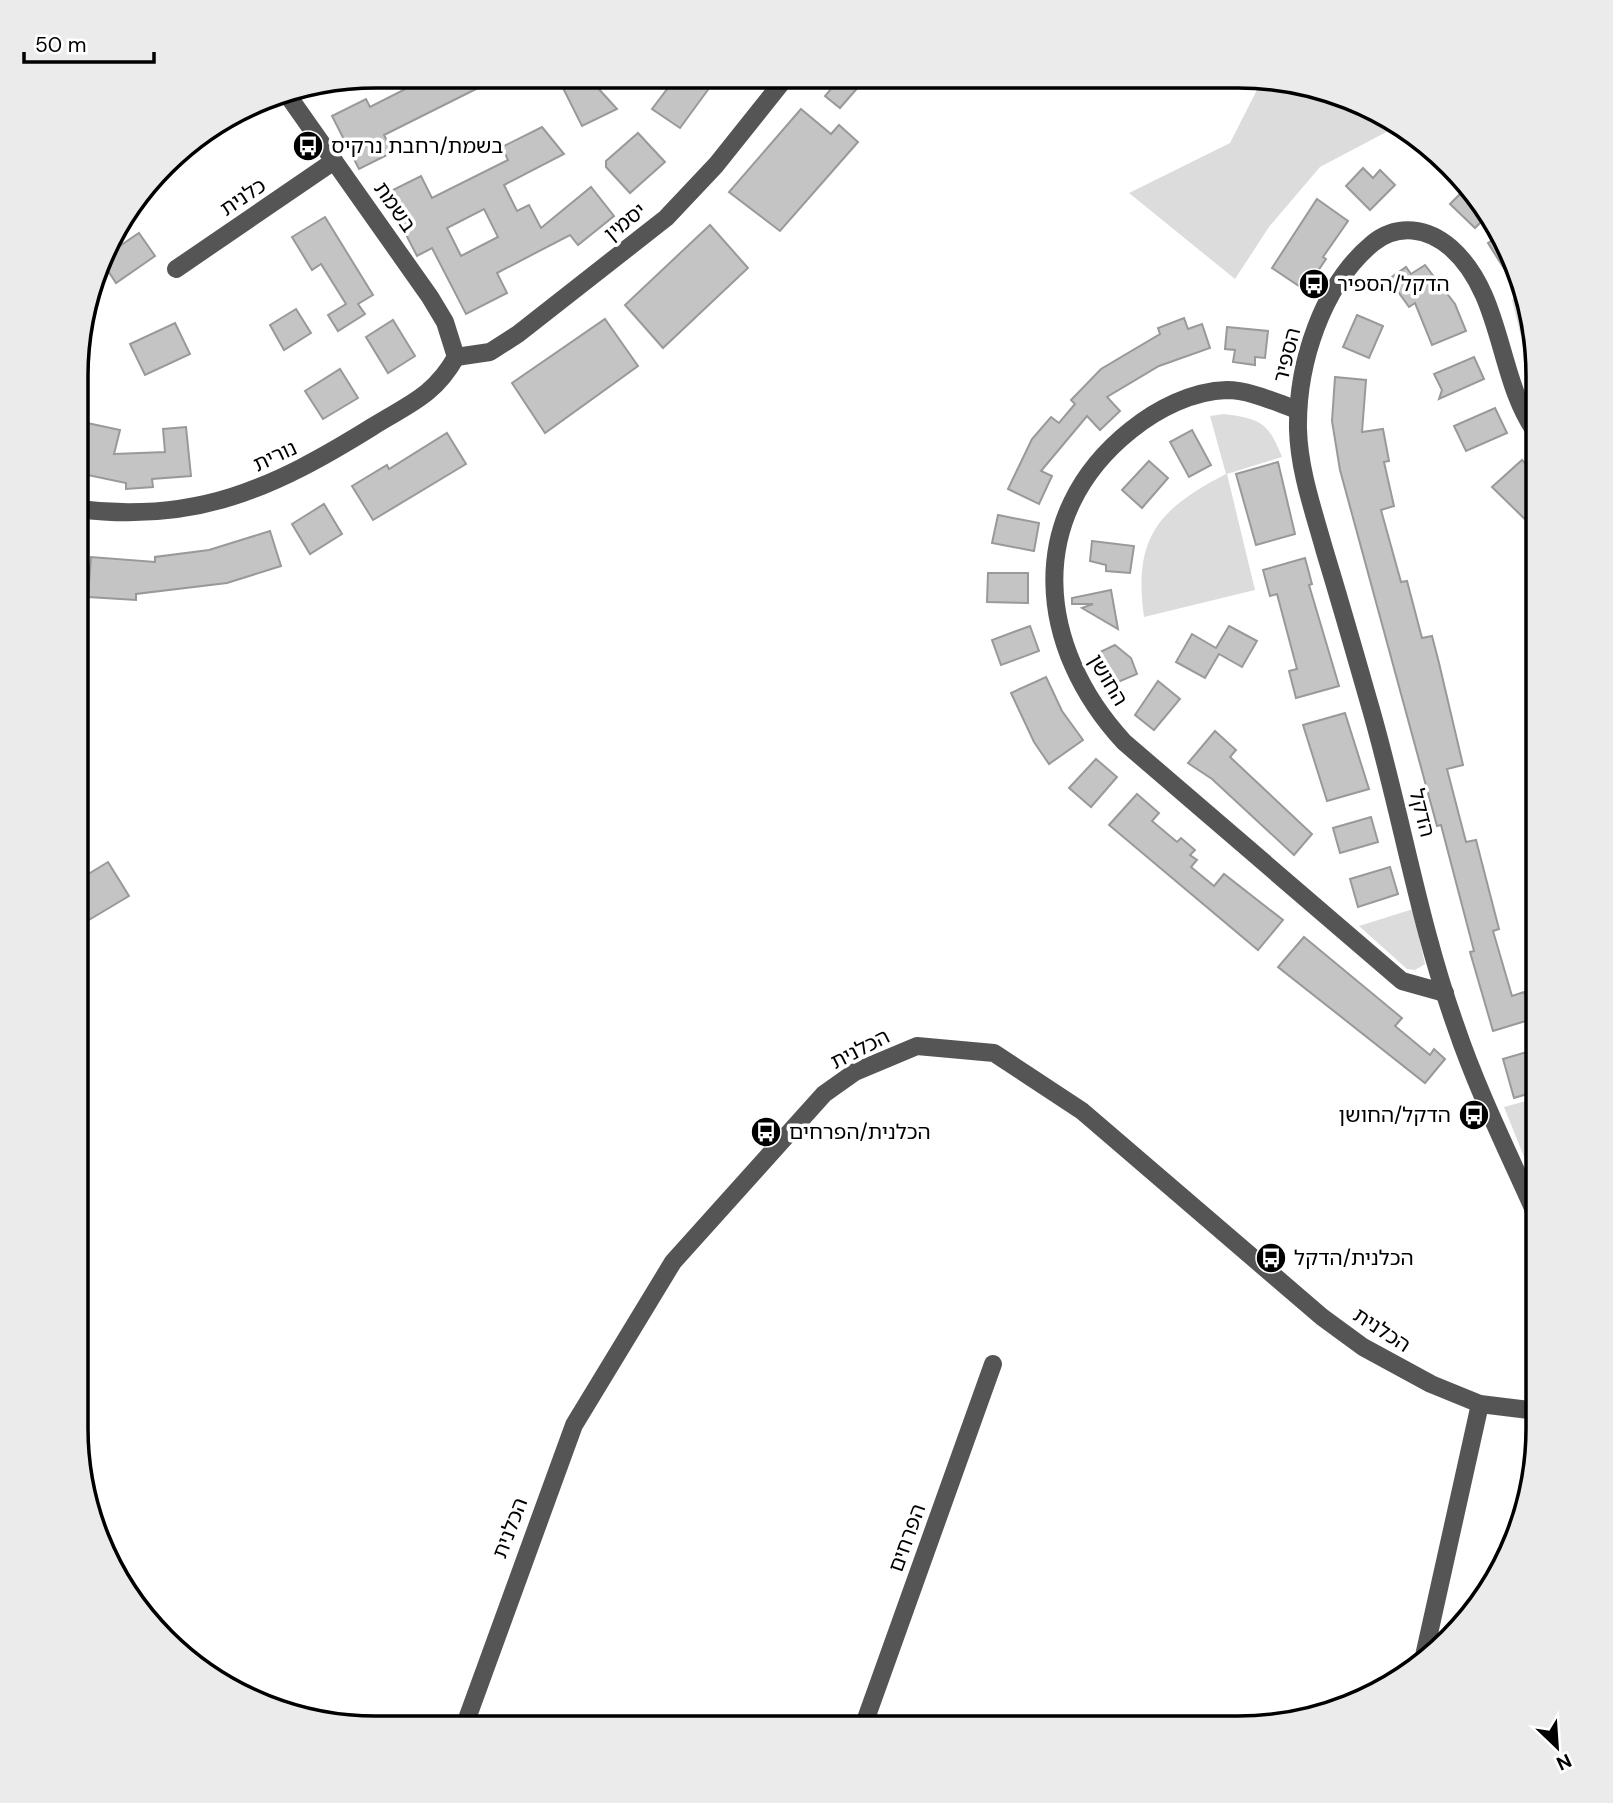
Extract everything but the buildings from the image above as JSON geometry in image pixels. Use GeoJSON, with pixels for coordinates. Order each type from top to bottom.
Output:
{"type":"FeatureCollection","features":[{"type":"Feature","properties":{"kind":"street","name":"יסמין"},"geometry":{"type":"LineString","coordinates":[[456,357],[490,352],[518,334],[666,218],[716,165],[778,88]]}},
{"type":"Feature","properties":{"kind":"street","name":"בשמת"},"geometry":{"type":"LineString","coordinates":[[291,100],[430,297],[444,322],[456,357]]}},
{"type":"Feature","properties":{"kind":"street","name":"כלנית"},"geometry":{"type":"LineString","coordinates":[[176,269],[334,162]]}},
{"type":"Feature","properties":{"kind":"street","name":"הספיר"},"geometry":{"type":"LineString","coordinates":[[1298,410],[1318,324],[1349,268],[1380,238],[1415,229],[1442,242],[1468,267],[1487,305],[1517,395],[1526,413]]}},
{"type":"Feature","properties":{"kind":"street","name":"נורית"},"geometry":{"type":"LineString","coordinates":[[88,510],[123,515],[170,511],[259,489],[310,466],[436,388],[456,357]]}},
{"type":"Feature","properties":{"kind":"street","name":"החושן"},"geometry":{"type":"LineString","coordinates":[[1298,410],[1229,390],[1205,393],[1160,410],[1120,439],[1091,471],[1065,517],[1056,569],[1057,624],[1077,680],[1093,706],[1124,742],[1402,981],[1445,993]]}},
{"type":"Feature","properties":{"kind":"street","name":"הדקל"},"geometry":{"type":"LineString","coordinates":[[1298,410],[1300,443],[1311,502],[1375,721],[1445,993],[1470,1064],[1526,1192]]}},
{"type":"Feature","properties":{"kind":"street","name":"הכלנית"},"geometry":{"type":"LineString","coordinates":[[468,1716],[573,1424],[673,1262],[824,1094],[855,1072],[917,1046],[994,1053],[1082,1111],[1347,1335],[1406,1372],[1480,1404],[1526,1410]]}},
{"type":"Feature","properties":{"kind":"street","name":"הפרחים"},"geometry":{"type":"LineString","coordinates":[[867,1716],[993,1364]]}},
{"type":"Feature","properties":{"kind":"street"},"geometry":{"type":"LineString","coordinates":[[1427,1645],[1480,1404]]}},
{"type":"Feature","properties":{"kind":"shaded area"},"geometry":{"type":"Polygon","coordinates":[[[1258,88],[1312,97],[1348,109],[1389,130],[1320,167],[1269,227],[1235,279],[1129,193],[1230,143],[1258,88]]]}},
{"type":"Feature","properties":{"kind":"shaded area"},"geometry":{"type":"Polygon","coordinates":[[[1515,298],[1524,349],[1512,300],[1515,298]]]}},
{"type":"Feature","properties":{"kind":"shaded area"},"geometry":{"type":"Polygon","coordinates":[[[1224,414],[1262,424],[1272,436],[1282,457],[1227,474],[1255,590],[1144,617],[1143,566],[1147,546],[1155,529],[1183,500],[1226,474],[1210,416],[1224,414]]]}},
{"type":"Feature","properties":{"kind":"shaded area"},"geometry":{"type":"Polygon","coordinates":[[[1413,909],[1425,964],[1415,970],[1407,969],[1359,926],[1413,909]]]}},
{"type":"Feature","properties":{"kind":"shaded area"},"geometry":{"type":"Polygon","coordinates":[[[1526,1101],[1526,1162],[1504,1107],[1526,1101]]]}},
{"type":"Feature","properties":{"kind":"place","name":"בשמת/רחבת נרקיס"},"geometry":{"type":"Point","coordinates":[308,146]}},
{"type":"Feature","properties":{"kind":"place","name":"הדקל/הספיר"},"geometry":{"type":"Point","coordinates":[1314,284]}},
{"type":"Feature","properties":{"kind":"place","name":"הדקל/החושן"},"geometry":{"type":"Point","coordinates":[1474,1115]}},
{"type":"Feature","properties":{"kind":"place","name":"הכלנית/הפרחים"},"geometry":{"type":"Point","coordinates":[766,1132]}},
{"type":"Feature","properties":{"kind":"place","name":"הכלנית/הדקל"},"geometry":{"type":"Point","coordinates":[1271,1258]}}]}
